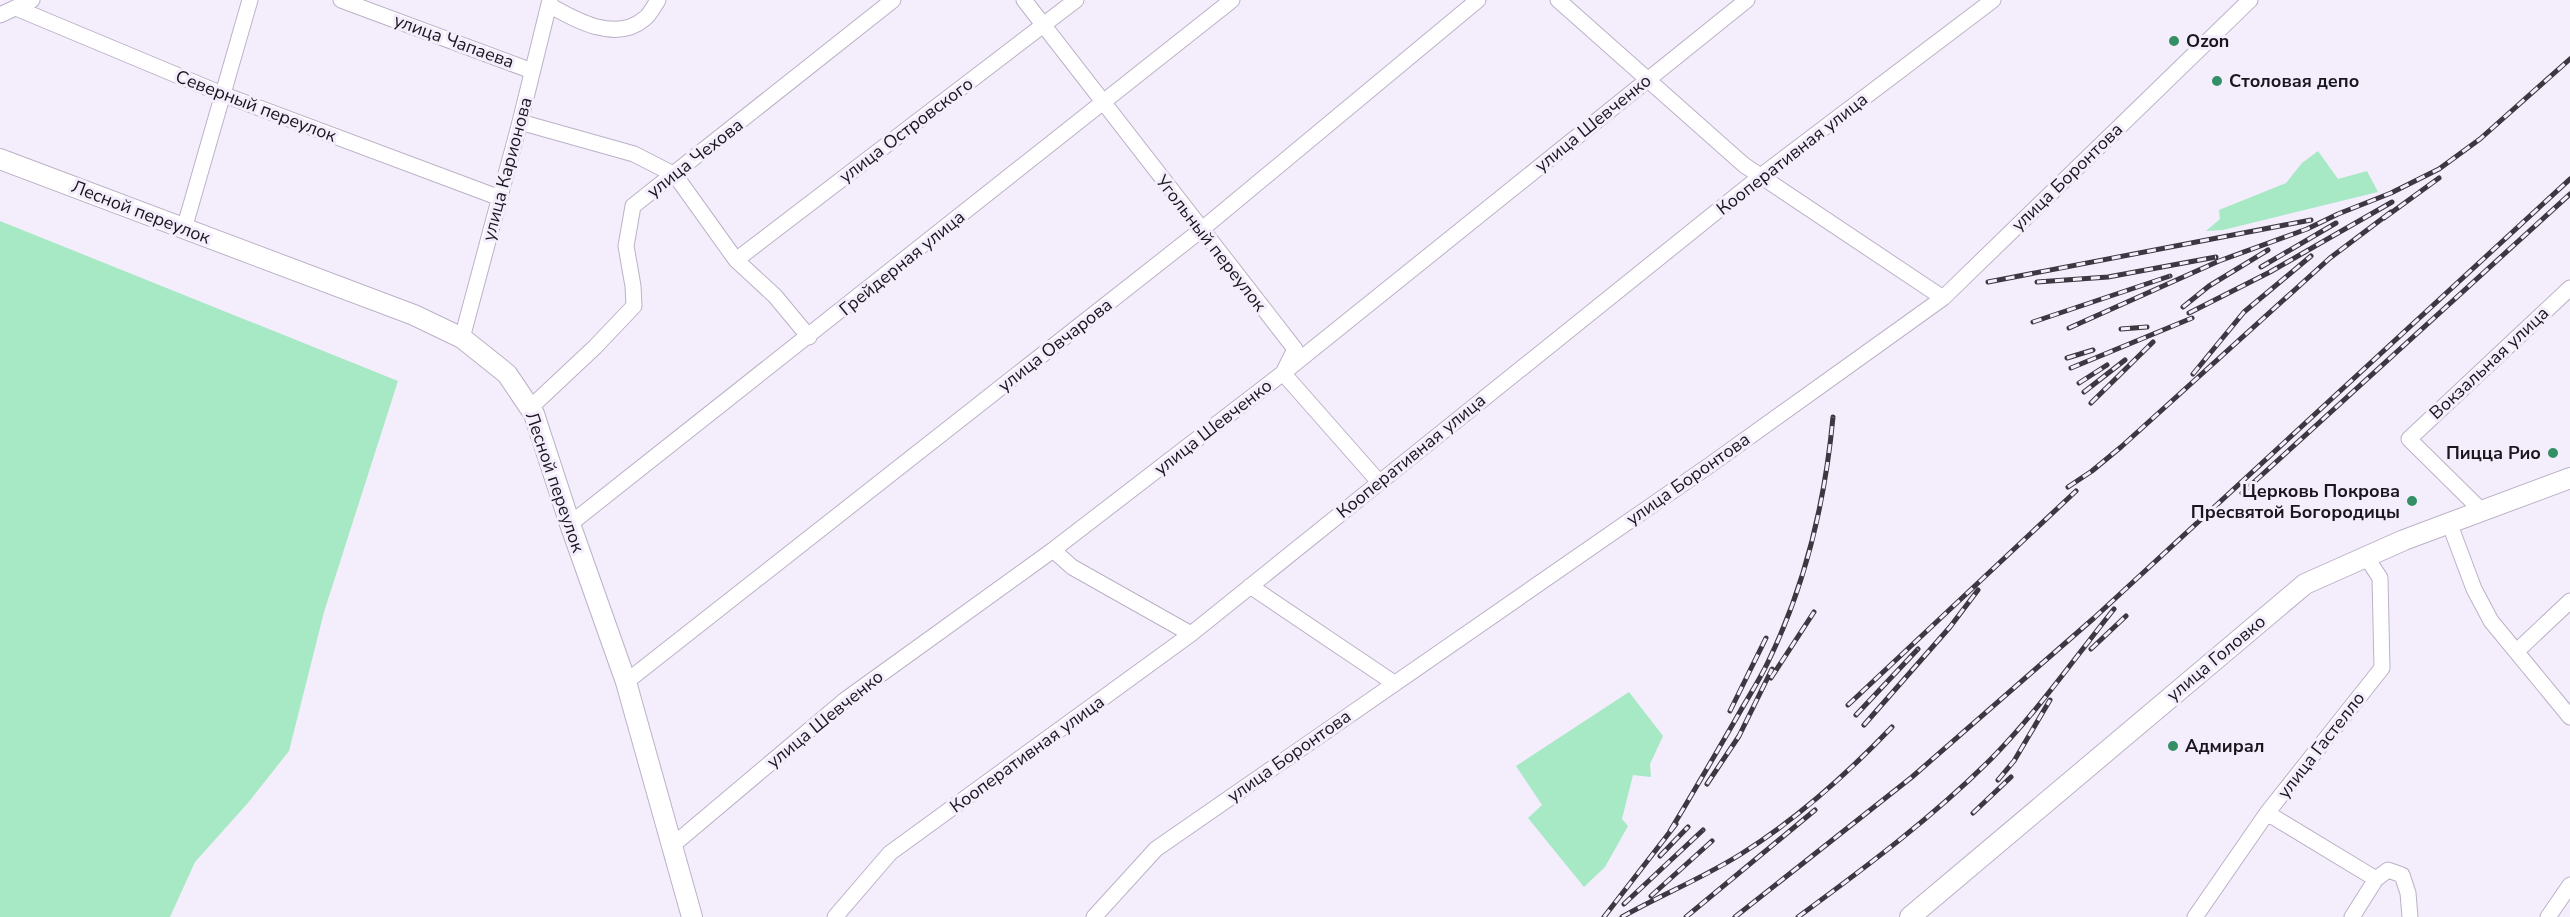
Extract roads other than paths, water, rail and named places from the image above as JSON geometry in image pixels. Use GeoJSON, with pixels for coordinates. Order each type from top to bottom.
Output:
{"type":"FeatureCollection","features":[{"type":"Feature","properties":{"kind":"main road","name":"Лесной переулок"},"geometry":{"type":"LineString","coordinates":[[0,159],[414,315],[462,338],[507,374],[534,414],[626,682],[674,845],[692,917]]}},
{"type":"Feature","properties":{"kind":"main road","name":"улица Головко"},"geometry":{"type":"LineString","coordinates":[[1910,917],[2296,590],[2315,579],[2404,540],[2450,525],[2570,478]]}},
{"type":"Feature","properties":{"kind":"street"},"geometry":{"type":"LineString","coordinates":[[0,15],[32,0]]}},
{"type":"Feature","properties":{"kind":"street"},"geometry":{"type":"LineString","coordinates":[[184,228],[249,0]]}},
{"type":"Feature","properties":{"kind":"street","name":"улица Чапаева"},"geometry":{"type":"LineString","coordinates":[[341,0],[532,70]]}},
{"type":"Feature","properties":{"kind":"street"},"geometry":{"type":"LineString","coordinates":[[549,3],[581,23],[609,28],[630,26],[645,19],[658,0]]}},
{"type":"Feature","properties":{"kind":"street","name":"улица Чехова"},"geometry":{"type":"LineString","coordinates":[[530,408],[596,347],[634,306],[626,246],[633,206],[893,0]]}},
{"type":"Feature","properties":{"kind":"street","name":"Угольный переулок"},"geometry":{"type":"LineString","coordinates":[[1024,0],[1295,349],[1283,373]]}},
{"type":"Feature","properties":{"kind":"street","name":"улица Островского"},"geometry":{"type":"LineString","coordinates":[[736,260],[1076,0]]}},
{"type":"Feature","properties":{"kind":"street","name":"Грейдерная улица"},"geometry":{"type":"LineString","coordinates":[[570,524],[1232,0]]}},
{"type":"Feature","properties":{"kind":"street","name":"улица Овчарова"},"geometry":{"type":"LineString","coordinates":[[626,682],[1201,230],[1478,0]]}},
{"type":"Feature","properties":{"kind":"street"},"geometry":{"type":"LineString","coordinates":[[1558,0],[1744,165],[1943,298]]}},
{"type":"Feature","properties":{"kind":"street","name":"улица Шевченко"},"geometry":{"type":"LineString","coordinates":[[674,845],[845,700],[1053,550],[1283,373],[1747,0]]}},
{"type":"Feature","properties":{"kind":"street","name":"Кооперативная улица"},"geometry":{"type":"LineString","coordinates":[[835,917],[890,853],[1191,634],[1762,175],[1993,0]]}},
{"type":"Feature","properties":{"kind":"street","name":"улица Боронтова"},"geometry":{"type":"LineString","coordinates":[[1094,917],[1156,849],[1710,465],[1943,298],[2250,0]]}},
{"type":"Feature","properties":{"kind":"street","name":"улица Карионова"},"geometry":{"type":"LineString","coordinates":[[462,338],[520,122],[549,3]]}},
{"type":"Feature","properties":{"kind":"street","name":"Северный переулок"},"geometry":{"type":"LineString","coordinates":[[16,8],[222,94],[500,198]]}},
{"type":"Feature","properties":{"kind":"street"},"geometry":{"type":"LineString","coordinates":[[520,122],[634,154],[675,175],[736,260],[775,296],[809,337]]}},
{"type":"Feature","properties":{"kind":"street","name":"Вокзальная улица"},"geometry":{"type":"LineString","coordinates":[[2483,512],[2409,439],[2570,288]]}},
{"type":"Feature","properties":{"kind":"street"},"geometry":{"type":"LineString","coordinates":[[1283,373],[1379,482]]}},
{"type":"Feature","properties":{"kind":"street"},"geometry":{"type":"LineString","coordinates":[[2450,525],[2474,589],[2491,621],[2570,717]]}},
{"type":"Feature","properties":{"kind":"street"},"geometry":{"type":"LineString","coordinates":[[1053,550],[1072,567],[1191,634]]}},
{"type":"Feature","properties":{"kind":"street","name":"улица Гастелло"},"geometry":{"type":"LineString","coordinates":[[2195,917],[2267,813],[2382,668],[2380,578],[2367,558]]}},
{"type":"Feature","properties":{"kind":"street"},"geometry":{"type":"LineString","coordinates":[[1250,586],[1394,683]]}},
{"type":"Feature","properties":{"kind":"street"},"geometry":{"type":"LineString","coordinates":[[2517,651],[2570,601]]}},
{"type":"Feature","properties":{"kind":"street"},"geometry":{"type":"LineString","coordinates":[[2267,813],[2376,879]]}},
{"type":"Feature","properties":{"kind":"street"},"geometry":{"type":"LineString","coordinates":[[2352,917],[2376,879],[2388,870],[2402,875],[2408,893],[2410,917]]}},
{"type":"Feature","properties":{"kind":"street"},"geometry":{"type":"LineString","coordinates":[[2548,917],[2570,885]]}},
{"type":"Feature","properties":{"kind":"railway"},"geometry":{"type":"LineString","coordinates":[[2069,328],[2219,261],[2307,229],[2391,193],[2439,169],[2480,139],[2570,59]]}},
{"type":"Feature","properties":{"kind":"railway"},"geometry":{"type":"LineString","coordinates":[[2384,218],[2439,178]]}},
{"type":"Feature","properties":{"kind":"railway"},"geometry":{"type":"LineString","coordinates":[[1735,917],[1912,777],[2094,618],[2570,179]]}},
{"type":"Feature","properties":{"kind":"railway"},"geometry":{"type":"LineString","coordinates":[[2242,493],[2570,194]]}},
{"type":"Feature","properties":{"kind":"railway"},"geometry":{"type":"LineString","coordinates":[[2189,313],[2270,272],[2392,202]]}},
{"type":"Feature","properties":{"kind":"railway"},"geometry":{"type":"LineString","coordinates":[[2068,487],[2121,447],[2330,258],[2391,212]]}},
{"type":"Feature","properties":{"kind":"railway"},"geometry":{"type":"LineString","coordinates":[[1988,282],[2311,220]]}},
{"type":"Feature","properties":{"kind":"railway"},"geometry":{"type":"LineString","coordinates":[[2261,267],[2336,223]]}},
{"type":"Feature","properties":{"kind":"railway"},"geometry":{"type":"LineString","coordinates":[[2183,307],[2209,286],[2268,250]]}},
{"type":"Feature","properties":{"kind":"railway"},"geometry":{"type":"LineString","coordinates":[[2193,374],[2244,312],[2311,256]]}},
{"type":"Feature","properties":{"kind":"railway"},"geometry":{"type":"LineString","coordinates":[[2037,282],[2108,277],[2216,257]]}},
{"type":"Feature","properties":{"kind":"railway"},"geometry":{"type":"LineString","coordinates":[[2033,322],[2170,276]]}},
{"type":"Feature","properties":{"kind":"railway"},"geometry":{"type":"LineString","coordinates":[[2071,368],[2192,318]]}},
{"type":"Feature","properties":{"kind":"railway"},"geometry":{"type":"LineString","coordinates":[[2121,329],[2147,327]]}},
{"type":"Feature","properties":{"kind":"railway"},"geometry":{"type":"LineString","coordinates":[[2091,403],[2153,342]]}},
{"type":"Feature","properties":{"kind":"railway"},"geometry":{"type":"LineString","coordinates":[[2067,358],[2093,350]]}},
{"type":"Feature","properties":{"kind":"railway"},"geometry":{"type":"LineString","coordinates":[[2084,392],[2125,360]]}},
{"type":"Feature","properties":{"kind":"railway"},"geometry":{"type":"LineString","coordinates":[[2079,383],[2107,365]]}},
{"type":"Feature","properties":{"kind":"railway"},"geometry":{"type":"LineString","coordinates":[[1670,831],[1761,676],[1793,603],[1819,511],[1833,417]]}},
{"type":"Feature","properties":{"kind":"railway"},"geometry":{"type":"LineString","coordinates":[[1848,705],[2076,491]]}},
{"type":"Feature","properties":{"kind":"railway"},"geometry":{"type":"LineString","coordinates":[[1864,725],[1950,627],[1978,590]]}},
{"type":"Feature","properties":{"kind":"railway"},"geometry":{"type":"LineString","coordinates":[[1798,917],[1923,821],[1970,780],[2040,704],[2114,609]]}},
{"type":"Feature","properties":{"kind":"railway"},"geometry":{"type":"LineString","coordinates":[[1771,678],[1814,612]]}},
{"type":"Feature","properties":{"kind":"railway"},"geometry":{"type":"LineString","coordinates":[[2091,649],[2126,616]]}},
{"type":"Feature","properties":{"kind":"railway"},"geometry":{"type":"LineString","coordinates":[[1730,711],[1766,638]]}},
{"type":"Feature","properties":{"kind":"railway"},"geometry":{"type":"LineString","coordinates":[[1856,715],[1918,649]]}},
{"type":"Feature","properties":{"kind":"railway"},"geometry":{"type":"LineString","coordinates":[[1707,784],[1739,736],[1772,669]]}},
{"type":"Feature","properties":{"kind":"railway"},"geometry":{"type":"LineString","coordinates":[[1998,780],[2014,761],[2050,700]]}},
{"type":"Feature","properties":{"kind":"railway"},"geometry":{"type":"LineString","coordinates":[[1622,917],[1712,871],[1782,826],[1857,762],[1892,727]]}},
{"type":"Feature","properties":{"kind":"railway"},"geometry":{"type":"LineString","coordinates":[[1973,813],[2011,777]]}},
{"type":"Feature","properties":{"kind":"railway"},"geometry":{"type":"LineString","coordinates":[[1686,917],[1815,810]]}},
{"type":"Feature","properties":{"kind":"railway"},"geometry":{"type":"LineString","coordinates":[[1604,917],[1676,824]]}},
{"type":"Feature","properties":{"kind":"railway"},"geometry":{"type":"LineString","coordinates":[[1660,856],[1688,827]]}},
{"type":"Feature","properties":{"kind":"railway"},"geometry":{"type":"LineString","coordinates":[[1624,904],[1703,830]]}},
{"type":"Feature","properties":{"kind":"railway"},"geometry":{"type":"LineString","coordinates":[[1651,896],[1712,841]]}},
{"type":"Feature","properties":{"kind":"place","name":"Ozon"},"geometry":{"type":"Point","coordinates":[2174,41]}},
{"type":"Feature","properties":{"kind":"place","name":"Столовая депо"},"geometry":{"type":"Point","coordinates":[2217,81]}},
{"type":"Feature","properties":{"kind":"place","name":"Пицца Рио"},"geometry":{"type":"Point","coordinates":[2553,453]}},
{"type":"Feature","properties":{"kind":"place","name":"Церковь Покрова Пресвятой Богородицы"},"geometry":{"type":"Point","coordinates":[2412,501]}},
{"type":"Feature","properties":{"kind":"place","name":"Адмирал"},"geometry":{"type":"Point","coordinates":[2173,746]}}]}
